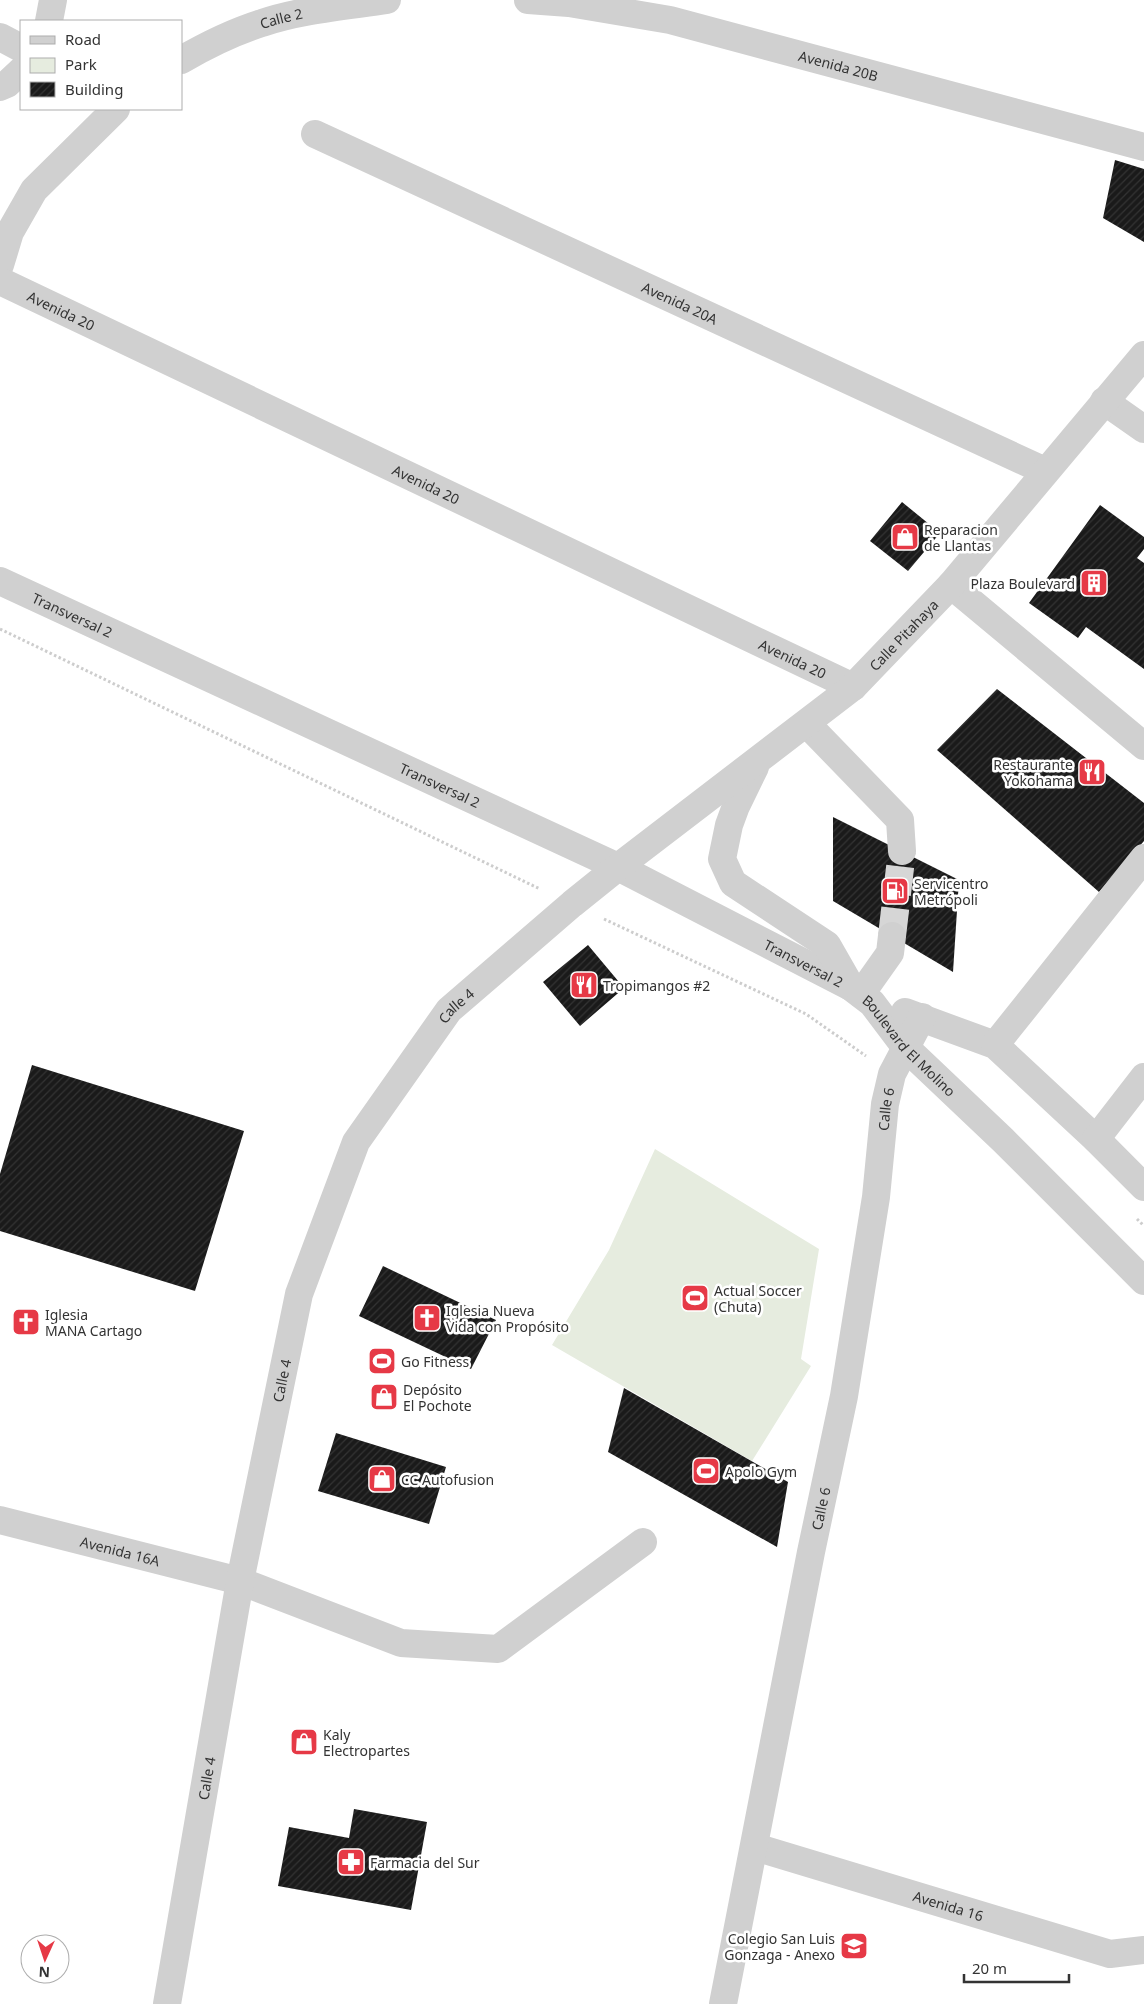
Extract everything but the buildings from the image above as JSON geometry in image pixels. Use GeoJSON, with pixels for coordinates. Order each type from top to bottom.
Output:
{"type":"FeatureCollection","features":[{"type":"Feature","properties":{"kind":"street"},"geometry":{"type":"LineString","coordinates":[[49,20],[53,0]]}},
{"type":"Feature","properties":{"kind":"street","name":"Calle 2"},"geometry":{"type":"LineString","coordinates":[[182,59],[215,41],[262,22],[321,10],[388,0]]}},
{"type":"Feature","properties":{"kind":"street","name":"Avenida 20B"},"geometry":{"type":"LineString","coordinates":[[528,0],[569,3],[670,20],[1144,147]]}},
{"type":"Feature","properties":{"kind":"street"},"geometry":{"type":"LineString","coordinates":[[0,36],[20,47]]}},
{"type":"Feature","properties":{"kind":"street"},"geometry":{"type":"LineString","coordinates":[[0,87],[7,84],[20,72]]}},
{"type":"Feature","properties":{"kind":"street"},"geometry":{"type":"LineString","coordinates":[[0,264],[10,232],[34,190],[115,110]]}},
{"type":"Feature","properties":{"kind":"street","name":"Avenida 20A"},"geometry":{"type":"LineString","coordinates":[[315,134],[1045,471]]}},
{"type":"Feature","properties":{"kind":"street","name":"Avenida 20"},"geometry":{"type":"LineString","coordinates":[[0,281],[853,687]]}},
{"type":"Feature","properties":{"kind":"street","name":"Calle Pitahaya"},"geometry":{"type":"LineString","coordinates":[[618,867],[853,687],[951,584],[1144,355]]}},
{"type":"Feature","properties":{"kind":"street"},"geometry":{"type":"LineString","coordinates":[[1104,401],[1144,429]]}},
{"type":"Feature","properties":{"kind":"street","name":"Transversal 2"},"geometry":{"type":"LineString","coordinates":[[0,581],[618,867],[861,995]]}},
{"type":"Feature","properties":{"kind":"street"},"geometry":{"type":"LineString","coordinates":[[951,584],[1144,746]]}},
{"type":"Feature","properties":{"kind":"street"},"geometry":{"type":"LineString","coordinates":[[807,724],[900,820],[902,851]]}},
{"type":"Feature","properties":{"kind":"street"},"geometry":{"type":"LineString","coordinates":[[758,761],[729,825],[722,859],[733,883],[827,945],[861,995],[890,953],[892,936]]}},
{"type":"Feature","properties":{"kind":"street"},"geometry":{"type":"LineString","coordinates":[[995,1045],[1144,858]]}},
{"type":"Feature","properties":{"kind":"street","name":"Calle 4"},"geometry":{"type":"LineString","coordinates":[[167,2004],[240,1581],[299,1294],[356,1142],[449,1010],[618,867]]}},
{"type":"Feature","properties":{"kind":"street","name":"Boulevard El Molino"},"geometry":{"type":"LineString","coordinates":[[861,995],[995,1045],[1096,1139],[1144,1187]]}},
{"type":"Feature","properties":{"kind":"street","name":"Boulevard El Molino"},"geometry":{"type":"LineString","coordinates":[[861,995],[906,1048],[1003,1140],[1144,1281]]}},
{"type":"Feature","properties":{"kind":"street","name":"Calle 6"},"geometry":{"type":"LineString","coordinates":[[723,2004],[811,1552],[844,1396],[876,1197],[885,1104],[892,1074],[922,1017]]}},
{"type":"Feature","properties":{"kind":"street"},"geometry":{"type":"LineString","coordinates":[[1096,1139],[1144,1078]]}},
{"type":"Feature","properties":{"kind":"street","name":"Avenida 16A"},"geometry":{"type":"LineString","coordinates":[[0,1520],[240,1581],[401,1643],[498,1649],[643,1542]]}},
{"type":"Feature","properties":{"kind":"street","name":"Avenida 16"},"geometry":{"type":"LineString","coordinates":[[755,1847],[1110,1954],[1144,1950]]}},
{"type":"Feature","properties":{"kind":"green space","name":"Actual Soccer (Chuta)"},"geometry":{"type":"Polygon","coordinates":[[[655,1149],[819,1249],[801,1359],[811,1366],[752,1461],[552,1345],[609,1250],[655,1149]]]}},
{"type":"Feature","properties":{"kind":"tunnel"},"geometry":{"type":"LineString","coordinates":[[892,936],[902,851]]}},
{"type":"Feature","properties":{"kind":"place","name":"Reparacion de Llantas"},"geometry":{"type":"Point","coordinates":[905,537]}},
{"type":"Feature","properties":{"kind":"place","name":"Plaza Boulevard"},"geometry":{"type":"Point","coordinates":[1094,583]}},
{"type":"Feature","properties":{"kind":"place","name":"Restaurante Yokohama"},"geometry":{"type":"Point","coordinates":[1092,772]}},
{"type":"Feature","properties":{"kind":"place","name":"Servicentro Metrópoli"},"geometry":{"type":"Point","coordinates":[895,891]}},
{"type":"Feature","properties":{"kind":"place","name":"Tropimangos #2"},"geometry":{"type":"Point","coordinates":[584,985]}},
{"type":"Feature","properties":{"kind":"place","name":"Actual Soccer (Chuta)"},"geometry":{"type":"Point","coordinates":[695,1298]}},
{"type":"Feature","properties":{"kind":"place","name":"Iglesia Nueva Vida con Propósito"},"geometry":{"type":"Point","coordinates":[427,1318]}},
{"type":"Feature","properties":{"kind":"place","name":"Iglesia MANA Cartago"},"geometry":{"type":"Point","coordinates":[26,1322]}},
{"type":"Feature","properties":{"kind":"place","name":"Go Fitness"},"geometry":{"type":"Point","coordinates":[382,1361]}},
{"type":"Feature","properties":{"kind":"place","name":"Depósito El Pochote"},"geometry":{"type":"Point","coordinates":[384,1397]}},
{"type":"Feature","properties":{"kind":"place","name":"Apolo Gym"},"geometry":{"type":"Point","coordinates":[706,1471]}},
{"type":"Feature","properties":{"kind":"place","name":"CC Autofusion"},"geometry":{"type":"Point","coordinates":[382,1479]}},
{"type":"Feature","properties":{"kind":"place","name":"Kaly Electropartes"},"geometry":{"type":"Point","coordinates":[304,1742]}},
{"type":"Feature","properties":{"kind":"place","name":"Farmacia del Sur"},"geometry":{"type":"Point","coordinates":[351,1862]}},
{"type":"Feature","properties":{"kind":"place","name":"Colegio San Luis Gonzaga - Anexo"},"geometry":{"type":"Point","coordinates":[854,1946]}}]}
